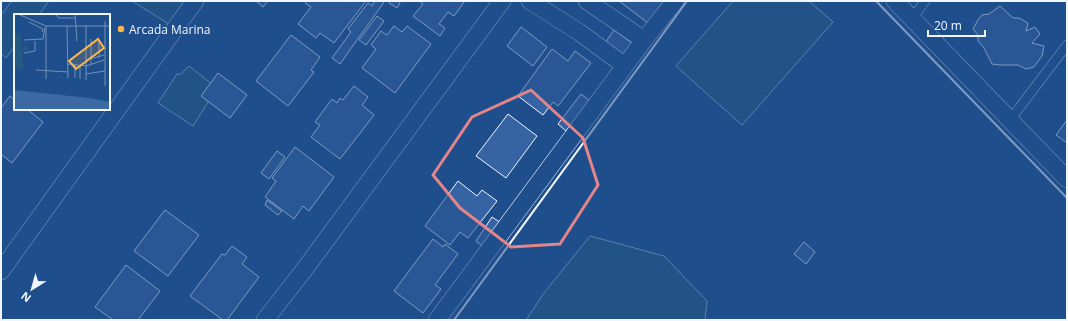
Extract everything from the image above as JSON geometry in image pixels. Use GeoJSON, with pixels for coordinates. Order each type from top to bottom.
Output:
{"type":"FeatureCollection","features":[{"type":"Feature","properties":{"kind":"street"},"geometry":{"type":"LineString","coordinates":[[1,270],[195,1]]}},
{"type":"Feature","properties":{"kind":"street"},"geometry":{"type":"LineString","coordinates":[[265,320],[502,1]]}},
{"type":"Feature","properties":{"kind":"street"},"geometry":{"type":"LineString","coordinates":[[530,1],[579,32],[625,66]]}},
{"type":"Feature","properties":{"kind":"street"},"geometry":{"type":"LineString","coordinates":[[587,1],[644,40]]}},
{"type":"Feature","properties":{"kind":"street"},"geometry":{"type":"LineString","coordinates":[[437,320],[644,40],[675,1]]}},
{"type":"Feature","properties":{"kind":"street"},"geometry":{"type":"LineString","coordinates":[[895,1],[1067,179]]}},
{"type":"Feature","properties":{"kind":"lane"},"geometry":{"type":"LineString","coordinates":[[912,18],[925,1]]}},
{"type":"Feature","properties":{"kind":"lane"},"geometry":{"type":"LineString","coordinates":[[1010,120],[1067,45]]}},
{"type":"Feature","properties":{"kind":"highlighted area"},"geometry":{"type":"Polygon","coordinates":[[[531,90],[583,138],[598,185],[560,244],[511,247],[460,208],[433,175],[472,117],[531,90]]]}},
{"type":"Feature","properties":{"kind":"shaded area"},"geometry":{"type":"Polygon","coordinates":[[[12,1],[49,1],[40,14],[14,14],[14,47],[6,58],[1,53],[1,15],[12,1]]]}},
{"type":"Feature","properties":{"kind":"shaded area"},"geometry":{"type":"Polygon","coordinates":[[[132,1],[189,1],[172,26],[132,1]]]}},
{"type":"Feature","properties":{"kind":"shaded area"},"geometry":{"type":"Polygon","coordinates":[[[733,1],[809,1],[833,22],[742,125],[676,66],[733,1]]]}},
{"type":"Feature","properties":{"kind":"shaded area"},"geometry":{"type":"Polygon","coordinates":[[[189,66],[217,88],[193,126],[158,103],[177,74],[181,74],[189,66]]]}},
{"type":"Feature","properties":{"kind":"shaded area"},"geometry":{"type":"Polygon","coordinates":[[[590,236],[664,256],[707,301],[705,320],[526,320],[544,293],[590,236]]]}},
{"type":"Feature","properties":{"kind":"building"},"geometry":{"type":"Polygon","coordinates":[[[256,1],[268,1],[263,7],[256,1]]]}},
{"type":"Feature","properties":{"kind":"building"},"geometry":{"type":"Polygon","coordinates":[[[307,1],[366,1],[334,43],[320,33],[316,38],[298,24],[311,7],[305,3],[307,1]]]}},
{"type":"Feature","properties":{"kind":"building"},"geometry":{"type":"Polygon","coordinates":[[[375,1],[384,2],[340,64],[332,58],[351,32],[348,29],[368,3],[372,6],[375,1]]]}},
{"type":"Feature","properties":{"kind":"building"},"geometry":{"type":"Polygon","coordinates":[[[391,1],[399,1],[400,3],[397,8],[389,3],[391,1]]]}},
{"type":"Feature","properties":{"kind":"building"},"geometry":{"type":"Polygon","coordinates":[[[419,1],[464,2],[454,16],[448,12],[439,24],[445,28],[440,36],[413,16],[423,4],[419,1]]]}},
{"type":"Feature","properties":{"kind":"building"},"geometry":{"type":"Polygon","coordinates":[[[619,1],[664,1],[648,23],[619,1]]]}},
{"type":"Feature","properties":{"kind":"building"},"geometry":{"type":"Polygon","coordinates":[[[1000,6],[1013,18],[1019,18],[1028,23],[1026,31],[1035,27],[1040,34],[1032,43],[1044,46],[1042,56],[1034,67],[1026,69],[1018,65],[992,64],[984,48],[978,41],[978,35],[973,29],[978,20],[982,15],[989,14],[1000,6]]]}},
{"type":"Feature","properties":{"kind":"building"},"geometry":{"type":"Polygon","coordinates":[[[377,16],[384,21],[366,45],[359,40],[377,16]]]}},
{"type":"Feature","properties":{"kind":"building"},"geometry":{"type":"Polygon","coordinates":[[[394,26],[402,32],[407,26],[431,44],[395,93],[362,68],[376,49],[371,45],[381,31],[387,35],[394,26]]]}},
{"type":"Feature","properties":{"kind":"building"},"geometry":{"type":"Polygon","coordinates":[[[521,27],[547,47],[533,66],[507,46],[521,27]]]}},
{"type":"Feature","properties":{"kind":"building"},"geometry":{"type":"Polygon","coordinates":[[[614,30],[632,43],[623,56],[605,43],[614,30]]]}},
{"type":"Feature","properties":{"kind":"building"},"geometry":{"type":"Polygon","coordinates":[[[291,35],[320,57],[311,70],[314,72],[288,106],[256,81],[291,35]]]}},
{"type":"Feature","properties":{"kind":"building"},"geometry":{"type":"Polygon","coordinates":[[[552,49],[568,61],[575,51],[591,63],[558,106],[553,102],[543,115],[518,96],[552,49]]]}},
{"type":"Feature","properties":{"kind":"building"},"geometry":{"type":"Polygon","coordinates":[[[218,73],[247,95],[230,118],[201,96],[218,73]]]}},
{"type":"Feature","properties":{"kind":"building"},"geometry":{"type":"Polygon","coordinates":[[[354,86],[368,97],[362,105],[374,115],[340,159],[311,137],[320,125],[315,122],[332,99],[337,103],[340,98],[343,100],[354,86]]]}},
{"type":"Feature","properties":{"kind":"building"},"geometry":{"type":"Polygon","coordinates":[[[581,94],[590,101],[566,131],[558,124],[581,94]]]}},
{"type":"Feature","properties":{"kind":"building"},"geometry":{"type":"Polygon","coordinates":[[[10,96],[14,99],[14,110],[28,110],[43,122],[12,163],[1,154],[1,108],[10,96]]]}},
{"type":"Feature","properties":{"kind":"building"},"geometry":{"type":"Polygon","coordinates":[[[508,114],[537,136],[506,178],[476,156],[508,114]]]}},
{"type":"Feature","properties":{"kind":"building"},"geometry":{"type":"Polygon","coordinates":[[[1067,120],[1067,143],[1056,135],[1067,120]]]}},
{"type":"Feature","properties":{"kind":"building"},"geometry":{"type":"Polygon","coordinates":[[[295,147],[334,177],[309,211],[303,206],[294,219],[265,197],[276,181],[272,178],[295,147]]]}},
{"type":"Feature","properties":{"kind":"building"},"geometry":{"type":"Polygon","coordinates":[[[277,151],[285,157],[269,179],[261,173],[277,151]]]}},
{"type":"Feature","properties":{"kind":"building"},"geometry":{"type":"Polygon","coordinates":[[[458,181],[477,196],[482,190],[497,201],[468,238],[460,232],[450,245],[425,226],[458,181]]]}},
{"type":"Feature","properties":{"kind":"building"},"geometry":{"type":"Polygon","coordinates":[[[267,200],[282,211],[278,215],[265,205],[267,200]]]}},
{"type":"Feature","properties":{"kind":"building"},"geometry":{"type":"Polygon","coordinates":[[[165,210],[199,235],[168,276],[134,251],[165,210]]]}},
{"type":"Feature","properties":{"kind":"building"},"geometry":{"type":"Polygon","coordinates":[[[492,217],[501,223],[484,247],[476,241],[492,217]]]}},
{"type":"Feature","properties":{"kind":"building"},"geometry":{"type":"Polygon","coordinates":[[[433,239],[443,247],[445,244],[458,254],[435,285],[441,289],[423,313],[394,291],[433,239]]]}},
{"type":"Feature","properties":{"kind":"building"},"geometry":{"type":"Polygon","coordinates":[[[804,242],[815,252],[806,264],[794,254],[804,242]]]}},
{"type":"Feature","properties":{"kind":"building"},"geometry":{"type":"Polygon","coordinates":[[[232,246],[247,257],[242,264],[259,277],[227,320],[223,320],[190,296],[222,254],[225,255],[232,246]]]}},
{"type":"Feature","properties":{"kind":"building"},"geometry":{"type":"Polygon","coordinates":[[[126,265],[160,291],[138,320],[113,320],[95,307],[126,265]]]}},
{"type":"Feature","properties":{"kind":"wall"},"geometry":{"type":"LineString","coordinates":[[454,320],[687,1]]}},
{"type":"Feature","properties":{"kind":"wall"},"geometry":{"type":"LineString","coordinates":[[876,1],[1067,198]]}},
{"type":"Feature","properties":{"kind":"place","name":"Arcada Marina"},"geometry":{"type":"Point","coordinates":[121,29]}}]}
